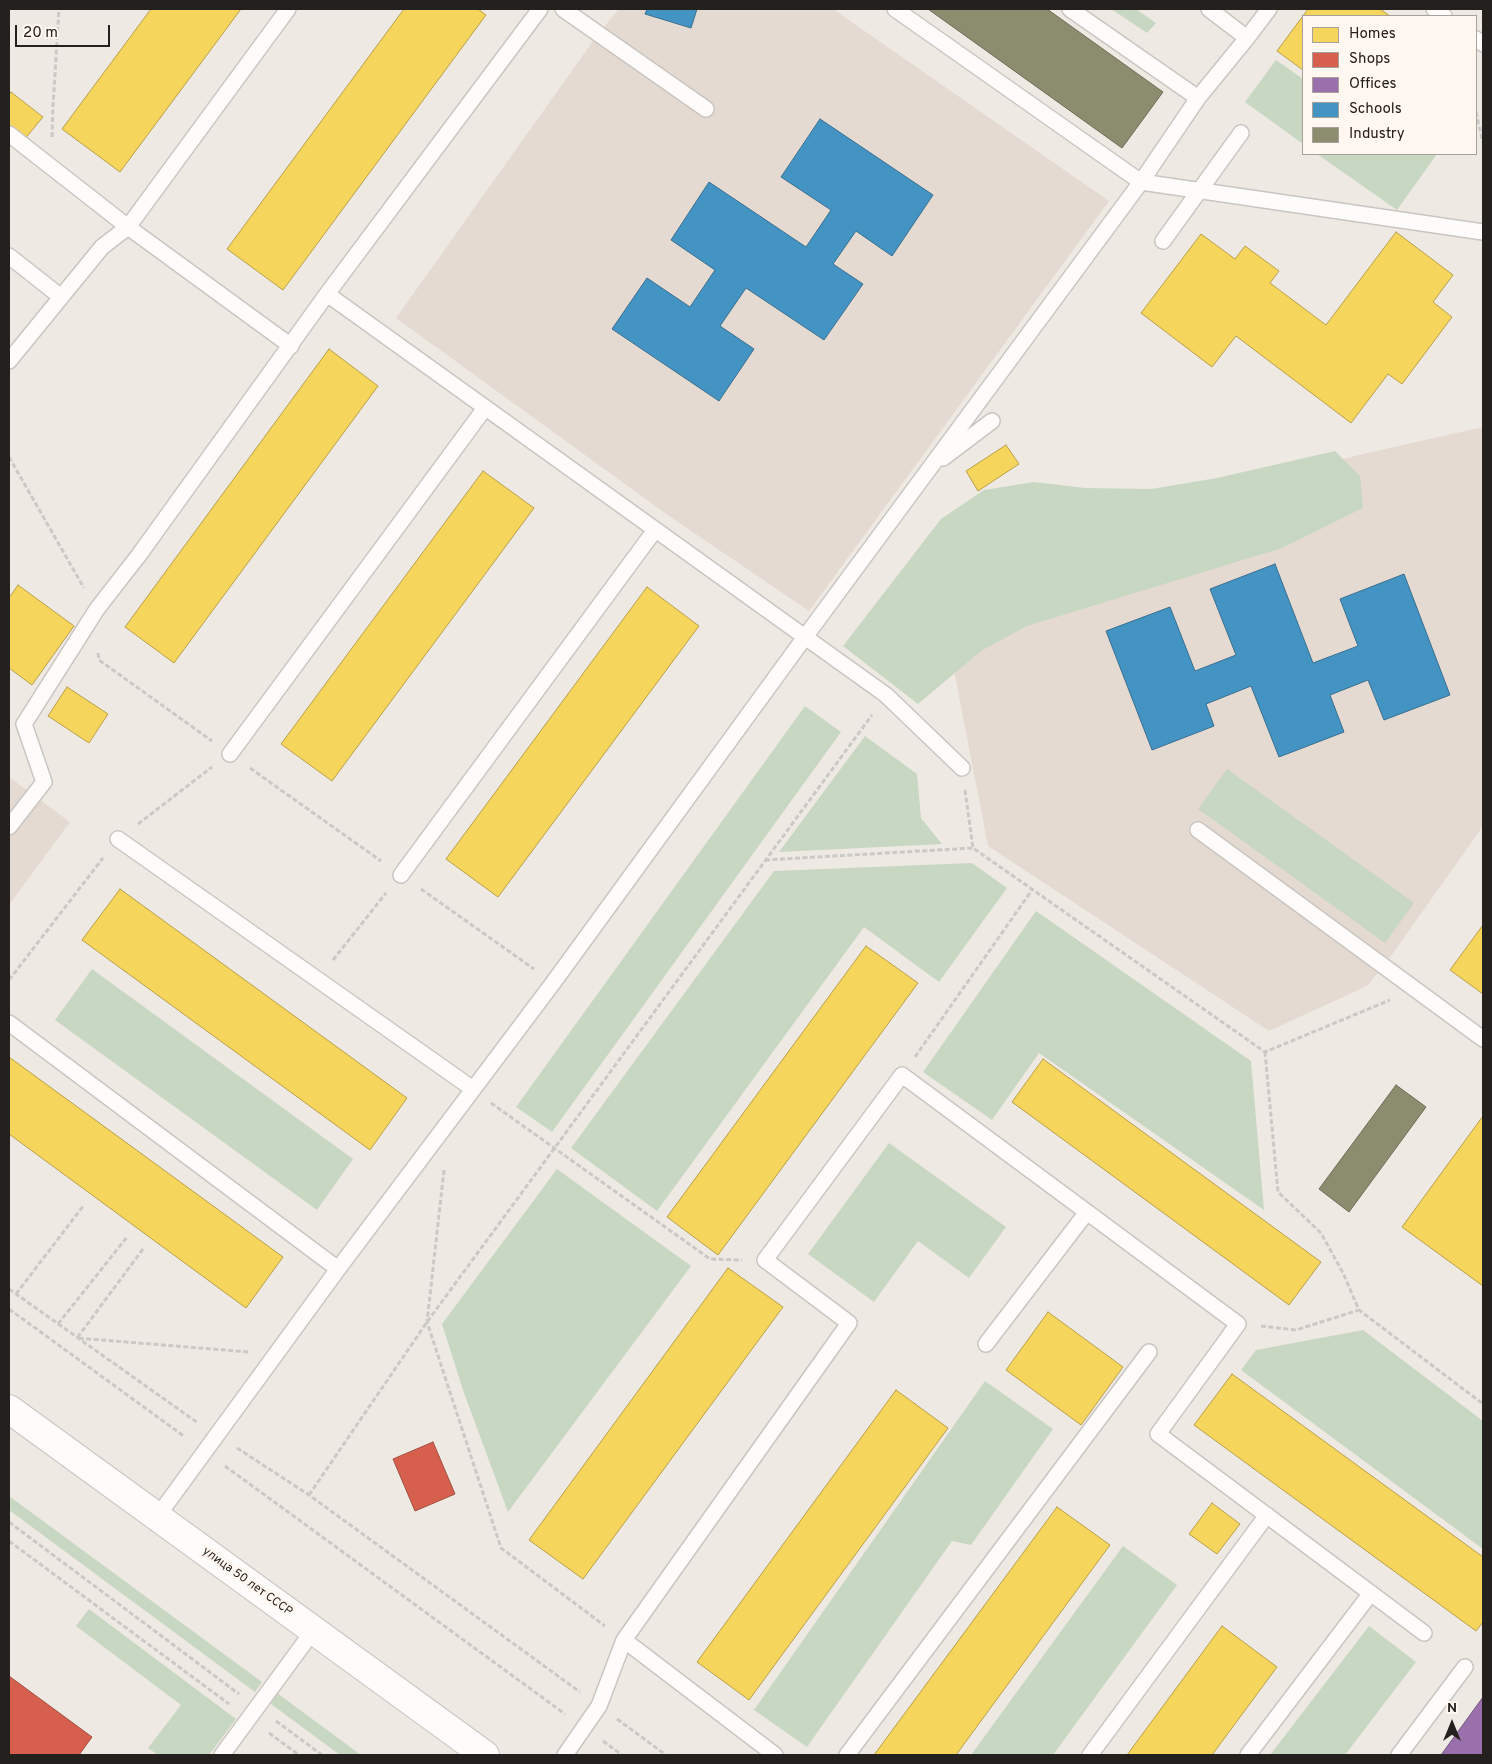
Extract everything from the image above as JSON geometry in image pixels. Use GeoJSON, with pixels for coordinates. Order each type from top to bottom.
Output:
{"type":"FeatureCollection","features":[{"type":"Feature","properties":{"kind":"main road","name":"улица 50 лет СССР"},"geometry":{"type":"LineString","coordinates":[[9,1409],[485,1755]]}},
{"type":"Feature","properties":{"kind":"lane"},"geometry":{"type":"LineString","coordinates":[[9,361],[102,247],[128,227],[288,9]]}},
{"type":"Feature","properties":{"kind":"lane"},"geometry":{"type":"LineString","coordinates":[[9,827],[44,782],[24,724],[97,609],[139,555],[327,294],[540,9]]}},
{"type":"Feature","properties":{"kind":"lane"},"geometry":{"type":"LineString","coordinates":[[563,9],[706,109]]}},
{"type":"Feature","properties":{"kind":"lane"},"geometry":{"type":"LineString","coordinates":[[895,9],[1141,182],[1483,232]]}},
{"type":"Feature","properties":{"kind":"lane"},"geometry":{"type":"LineString","coordinates":[[1070,9],[1198,98]]}},
{"type":"Feature","properties":{"kind":"lane"},"geometry":{"type":"LineString","coordinates":[[1209,9],[1247,38]]}},
{"type":"Feature","properties":{"kind":"lane"},"geometry":{"type":"LineString","coordinates":[[157,1517],[274,1354],[553,983],[805,637],[1141,182],[1198,98],[1269,9]]}},
{"type":"Feature","properties":{"kind":"lane"},"geometry":{"type":"LineString","coordinates":[[1163,241],[1241,132]]}},
{"type":"Feature","properties":{"kind":"lane"},"geometry":{"type":"LineString","coordinates":[[9,134],[128,227],[291,346]]}},
{"type":"Feature","properties":{"kind":"lane"},"geometry":{"type":"LineString","coordinates":[[9,256],[61,296]]}},
{"type":"Feature","properties":{"kind":"lane"},"geometry":{"type":"LineString","coordinates":[[327,294],[886,695],[962,768]]}},
{"type":"Feature","properties":{"kind":"lane"},"geometry":{"type":"LineString","coordinates":[[230,754],[485,408]]}},
{"type":"Feature","properties":{"kind":"lane"},"geometry":{"type":"LineString","coordinates":[[931,466],[992,421]]}},
{"type":"Feature","properties":{"kind":"lane"},"geometry":{"type":"LineString","coordinates":[[401,875],[655,530]]}},
{"type":"Feature","properties":{"kind":"lane"},"geometry":{"type":"LineString","coordinates":[[1198,830],[1483,1039]]}},
{"type":"Feature","properties":{"kind":"lane"},"geometry":{"type":"LineString","coordinates":[[118,839],[473,1090]]}},
{"type":"Feature","properties":{"kind":"lane"},"geometry":{"type":"LineString","coordinates":[[9,1023],[338,1269]]}},
{"type":"Feature","properties":{"kind":"lane"},"geometry":{"type":"LineString","coordinates":[[565,1755],[599,1706],[624,1640],[849,1323],[765,1260],[902,1075],[1238,1324],[1158,1434],[1424,1633]]}},
{"type":"Feature","properties":{"kind":"lane"},"geometry":{"type":"LineString","coordinates":[[986,1344],[1087,1212]]}},
{"type":"Feature","properties":{"kind":"lane"},"geometry":{"type":"LineString","coordinates":[[847,1755],[1149,1352]]}},
{"type":"Feature","properties":{"kind":"lane"},"geometry":{"type":"LineString","coordinates":[[1090,1755],[1267,1515]]}},
{"type":"Feature","properties":{"kind":"lane"},"geometry":{"type":"LineString","coordinates":[[1248,1755],[1371,1592]]}},
{"type":"Feature","properties":{"kind":"lane"},"geometry":{"type":"LineString","coordinates":[[222,1755],[313,1631]]}},
{"type":"Feature","properties":{"kind":"lane"},"geometry":{"type":"LineString","coordinates":[[624,1640],[775,1755]]}},
{"type":"Feature","properties":{"kind":"lane"},"geometry":{"type":"LineString","coordinates":[[1399,1755],[1465,1667]]}},
{"type":"Feature","properties":{"kind":"path"},"geometry":{"type":"LineString","coordinates":[[52,168],[53,106],[59,9]]}},
{"type":"Feature","properties":{"kind":"path"},"geometry":{"type":"LineString","coordinates":[[1477,116],[1483,143]]}},
{"type":"Feature","properties":{"kind":"path"},"geometry":{"type":"LineString","coordinates":[[9,458],[97,609],[98,660],[553,983]]}},
{"type":"Feature","properties":{"kind":"path"},"geometry":{"type":"LineString","coordinates":[[309,1495],[427,1322],[886,695]]}},
{"type":"Feature","properties":{"kind":"path"},"geometry":{"type":"LineString","coordinates":[[9,980],[118,839],[230,754]]}},
{"type":"Feature","properties":{"kind":"path"},"geometry":{"type":"LineString","coordinates":[[962,768],[973,848]]}},
{"type":"Feature","properties":{"kind":"path"},"geometry":{"type":"LineString","coordinates":[[765,860],[973,848],[1265,1052],[1278,1192],[1321,1233],[1343,1273],[1359,1310],[1483,1404]]}},
{"type":"Feature","properties":{"kind":"path"},"geometry":{"type":"LineString","coordinates":[[317,980],[401,875]]}},
{"type":"Feature","properties":{"kind":"path"},"geometry":{"type":"LineString","coordinates":[[902,1075],[1032,890]]}},
{"type":"Feature","properties":{"kind":"path"},"geometry":{"type":"LineString","coordinates":[[1265,1052],[1416,989]]}},
{"type":"Feature","properties":{"kind":"path"},"geometry":{"type":"LineString","coordinates":[[473,1090],[710,1259],[765,1260]]}},
{"type":"Feature","properties":{"kind":"path"},"geometry":{"type":"LineString","coordinates":[[444,1168],[427,1322],[501,1548],[624,1640]]}},
{"type":"Feature","properties":{"kind":"path"},"geometry":{"type":"LineString","coordinates":[[16,1294],[84,1205]]}},
{"type":"Feature","properties":{"kind":"path"},"geometry":{"type":"LineString","coordinates":[[58,1324],[127,1236]]}},
{"type":"Feature","properties":{"kind":"path"},"geometry":{"type":"LineString","coordinates":[[77,1338],[143,1249]]}},
{"type":"Feature","properties":{"kind":"path"},"geometry":{"type":"LineString","coordinates":[[9,1289],[215,1435],[309,1495],[666,1755]]}},
{"type":"Feature","properties":{"kind":"path"},"geometry":{"type":"LineString","coordinates":[[9,1309],[622,1755]]}},
{"type":"Feature","properties":{"kind":"path"},"geometry":{"type":"LineString","coordinates":[[1238,1324],[1296,1330],[1359,1310]]}},
{"type":"Feature","properties":{"kind":"path"},"geometry":{"type":"LineString","coordinates":[[77,1338],[274,1354]]}},
{"type":"Feature","properties":{"kind":"path"},"geometry":{"type":"LineString","coordinates":[[9,1522],[253,1713],[299,1755]]}},
{"type":"Feature","properties":{"kind":"path"},"geometry":{"type":"LineString","coordinates":[[9,1541],[253,1713],[322,1755]]}},
{"type":"Feature","properties":{"kind":"shaded area"},"geometry":{"type":"Polygon","coordinates":[[[619,9],[833,9],[1109,201],[809,611],[669,516],[396,318],[598,34],[619,9]]]}},
{"type":"Feature","properties":{"kind":"shaded area"},"geometry":{"type":"Polygon","coordinates":[[[1483,427],[1483,826],[1384,966],[1367,986],[1269,1031],[988,846],[933,562],[1363,454],[1483,427]]]}},
{"type":"Feature","properties":{"kind":"shaded area"},"geometry":{"type":"Polygon","coordinates":[[[9,777],[70,822],[9,905],[9,777]]]}},
{"type":"Feature","properties":{"kind":"green space"},"geometry":{"type":"Polygon","coordinates":[[[1111,9],[1136,9],[1156,23],[1147,33],[1111,9]]]}},
{"type":"Feature","properties":{"kind":"green space"},"geometry":{"type":"Polygon","coordinates":[[[1276,60],[1302,78],[1302,143],[1245,102],[1276,60]]]}},
{"type":"Feature","properties":{"kind":"green space"},"geometry":{"type":"Polygon","coordinates":[[[1318,155],[1436,155],[1397,210],[1318,155]]]}},
{"type":"Feature","properties":{"kind":"green space"},"geometry":{"type":"Polygon","coordinates":[[[1335,451],[1360,476],[1363,508],[1282,548],[1027,626],[981,651],[918,704],[843,646],[941,519],[984,490],[1034,482],[1085,488],[1151,489],[1217,478],[1335,451]]]}},
{"type":"Feature","properties":{"kind":"green space"},"geometry":{"type":"Polygon","coordinates":[[[805,706],[841,732],[552,1132],[516,1107],[805,706]]]}},
{"type":"Feature","properties":{"kind":"green space"},"geometry":{"type":"Polygon","coordinates":[[[865,736],[917,774],[921,818],[942,844],[779,852],[865,736]]]}},
{"type":"Feature","properties":{"kind":"green space"},"geometry":{"type":"Polygon","coordinates":[[[1227,769],[1414,903],[1385,943],[1198,809],[1227,769]]]}},
{"type":"Feature","properties":{"kind":"green space"},"geometry":{"type":"Polygon","coordinates":[[[972,863],[1007,888],[939,982],[864,927],[657,1211],[571,1148],[774,871],[972,863]]]}},
{"type":"Feature","properties":{"kind":"green space"},"geometry":{"type":"Polygon","coordinates":[[[1036,911],[1251,1061],[1264,1210],[1039,1053],[992,1120],[923,1072],[1036,911]]]}},
{"type":"Feature","properties":{"kind":"green space"},"geometry":{"type":"Polygon","coordinates":[[[92,969],[353,1159],[317,1210],[55,1020],[92,969]]]}},
{"type":"Feature","properties":{"kind":"green space"},"geometry":{"type":"Polygon","coordinates":[[[889,1143],[1006,1227],[969,1278],[918,1241],[874,1302],[808,1254],[889,1143]]]}},
{"type":"Feature","properties":{"kind":"green space"},"geometry":{"type":"Polygon","coordinates":[[[557,1169],[691,1266],[508,1512],[464,1393],[442,1324],[557,1169]]]}},
{"type":"Feature","properties":{"kind":"green space"},"geometry":{"type":"Polygon","coordinates":[[[1363,1330],[1483,1421],[1483,1549],[1241,1370],[1256,1350],[1363,1330]]]}},
{"type":"Feature","properties":{"kind":"green space"},"geometry":{"type":"Polygon","coordinates":[[[985,1381],[1053,1429],[971,1545],[952,1541],[807,1747],[754,1710],[985,1381]]]}},
{"type":"Feature","properties":{"kind":"green space"},"geometry":{"type":"Polygon","coordinates":[[[9,1496],[262,1682],[255,1692],[9,1510],[9,1496]]]}},
{"type":"Feature","properties":{"kind":"green space"},"geometry":{"type":"Polygon","coordinates":[[[1123,1546],[1177,1585],[1053,1755],[971,1755],[1123,1546]]]}},
{"type":"Feature","properties":{"kind":"green space"},"geometry":{"type":"Polygon","coordinates":[[[89,1609],[236,1719],[209,1755],[158,1755],[148,1748],[181,1705],[76,1626],[89,1609]]]}},
{"type":"Feature","properties":{"kind":"green space"},"geometry":{"type":"Polygon","coordinates":[[[1369,1626],[1416,1662],[1345,1755],[1270,1755],[1369,1626]]]}},
{"type":"Feature","properties":{"kind":"green space"},"geometry":{"type":"Polygon","coordinates":[[[277,1693],[361,1755],[340,1755],[271,1704],[277,1693]]]}},
{"type":"Feature","properties":{"kind":"building: Homes"},"geometry":{"type":"Polygon","coordinates":[[[151,9],[241,9],[120,172],[62,129],[151,9]]]}},
{"type":"Feature","properties":{"kind":"building: Homes"},"geometry":{"type":"Polygon","coordinates":[[[404,9],[478,9],[486,15],[283,290],[227,249],[404,9]]]}},
{"type":"Feature","properties":{"kind":"building: Homes"},"geometry":{"type":"Polygon","coordinates":[[[1308,9],[1380,9],[1389,15],[1304,15],[1308,9]]]}},
{"type":"Feature","properties":{"kind":"building: Homes"},"geometry":{"type":"Polygon","coordinates":[[[1302,17],[1302,69],[1277,51],[1302,17]]]}},
{"type":"Feature","properties":{"kind":"building: Homes"},"geometry":{"type":"Polygon","coordinates":[[[11,92],[43,117],[24,140],[9,128],[9,95],[11,92]]]}},
{"type":"Feature","properties":{"kind":"building: Homes"},"geometry":{"type":"Polygon","coordinates":[[[1396,232],[1453,275],[1433,302],[1452,317],[1402,384],[1388,374],[1351,423],[1236,336],[1212,367],[1141,313],[1201,234],[1235,259],[1245,246],[1279,271],[1270,283],[1326,325],[1396,232]]]}},
{"type":"Feature","properties":{"kind":"building: Homes"},"geometry":{"type":"Polygon","coordinates":[[[329,349],[378,386],[174,663],[125,627],[329,349]]]}},
{"type":"Feature","properties":{"kind":"building: Homes"},"geometry":{"type":"Polygon","coordinates":[[[1006,445],[1019,464],[978,491],[966,471],[1006,445]]]}},
{"type":"Feature","properties":{"kind":"building: Homes"},"geometry":{"type":"Polygon","coordinates":[[[483,471],[534,508],[332,781],[281,744],[483,471]]]}},
{"type":"Feature","properties":{"kind":"building: Homes"},"geometry":{"type":"Polygon","coordinates":[[[18,585],[74,626],[32,685],[9,668],[9,598],[18,585]]]}},
{"type":"Feature","properties":{"kind":"building: Homes"},"geometry":{"type":"Polygon","coordinates":[[[647,587],[699,626],[498,897],[446,859],[647,587]]]}},
{"type":"Feature","properties":{"kind":"building: Homes"},"geometry":{"type":"Polygon","coordinates":[[[67,687],[108,714],[89,743],[48,716],[67,687]]]}},
{"type":"Feature","properties":{"kind":"building: Homes"},"geometry":{"type":"Polygon","coordinates":[[[120,889],[407,1098],[370,1150],[82,940],[120,889]]]}},
{"type":"Feature","properties":{"kind":"building: Homes"},"geometry":{"type":"Polygon","coordinates":[[[1483,925],[1483,994],[1450,970],[1483,925]]]}},
{"type":"Feature","properties":{"kind":"building: Homes"},"geometry":{"type":"Polygon","coordinates":[[[866,946],[918,983],[718,1255],[667,1217],[866,946]]]}},
{"type":"Feature","properties":{"kind":"building: Homes"},"geometry":{"type":"Polygon","coordinates":[[[9,1057],[283,1257],[246,1308],[9,1134],[9,1057]]]}},
{"type":"Feature","properties":{"kind":"building: Homes"},"geometry":{"type":"Polygon","coordinates":[[[1043,1059],[1321,1262],[1289,1305],[1012,1102],[1043,1059]]]}},
{"type":"Feature","properties":{"kind":"building: Homes"},"geometry":{"type":"Polygon","coordinates":[[[1483,1116],[1483,1286],[1402,1227],[1483,1116]]]}},
{"type":"Feature","properties":{"kind":"building: Homes"},"geometry":{"type":"Polygon","coordinates":[[[728,1268],[783,1307],[583,1579],[529,1540],[728,1268]]]}},
{"type":"Feature","properties":{"kind":"building: Homes"},"geometry":{"type":"Polygon","coordinates":[[[1048,1312],[1123,1367],[1081,1425],[1006,1370],[1048,1312]]]}},
{"type":"Feature","properties":{"kind":"building: Homes"},"geometry":{"type":"Polygon","coordinates":[[[1232,1374],[1483,1557],[1483,1622],[1476,1631],[1194,1425],[1232,1374]]]}},
{"type":"Feature","properties":{"kind":"building: Homes"},"geometry":{"type":"Polygon","coordinates":[[[896,1390],[948,1428],[749,1700],[697,1662],[896,1390]]]}},
{"type":"Feature","properties":{"kind":"building: Homes"},"geometry":{"type":"Polygon","coordinates":[[[1212,1503],[1240,1524],[1217,1554],[1189,1534],[1212,1503]]]}},
{"type":"Feature","properties":{"kind":"building: Homes"},"geometry":{"type":"Polygon","coordinates":[[[1057,1507],[1110,1545],[956,1755],[874,1755],[1057,1507]]]}},
{"type":"Feature","properties":{"kind":"building: Homes"},"geometry":{"type":"Polygon","coordinates":[[[1222,1626],[1277,1667],[1212,1755],[1127,1755],[1222,1626]]]}},
{"type":"Feature","properties":{"kind":"building: Shops"},"geometry":{"type":"Polygon","coordinates":[[[433,1442],[455,1494],[415,1511],[393,1459],[433,1442]]]}},
{"type":"Feature","properties":{"kind":"building: Shops"},"geometry":{"type":"Polygon","coordinates":[[[9,1676],[92,1737],[79,1755],[9,1755],[9,1676]]]}},
{"type":"Feature","properties":{"kind":"building: Offices"},"geometry":{"type":"Polygon","coordinates":[[[1483,1697],[1483,1755],[1441,1755],[1483,1697]]]}},
{"type":"Feature","properties":{"kind":"building: Schools"},"geometry":{"type":"Polygon","coordinates":[[[647,9],[697,9],[691,28],[645,14],[647,9]]]}},
{"type":"Feature","properties":{"kind":"building: Schools"},"geometry":{"type":"Polygon","coordinates":[[[820,119],[933,195],[892,256],[856,231],[833,264],[863,284],[824,340],[746,288],[720,326],[754,349],[719,401],[612,329],[647,278],[690,307],[715,270],[671,240],[709,182],[806,247],[831,210],[781,177],[820,119]]]}},
{"type":"Feature","properties":{"kind":"building: Schools"},"geometry":{"type":"Polygon","coordinates":[[[1275,564],[1313,663],[1358,646],[1340,599],[1404,574],[1450,695],[1384,720],[1368,680],[1330,695],[1344,732],[1279,757],[1251,686],[1206,704],[1214,726],[1152,750],[1106,631],[1170,607],[1195,671],[1236,655],[1210,589],[1275,564]]]}},
{"type":"Feature","properties":{"kind":"building: Industry"},"geometry":{"type":"Polygon","coordinates":[[[928,9],[1047,9],[1163,92],[1122,148],[928,9]]]}},
{"type":"Feature","properties":{"kind":"building: Industry"},"geometry":{"type":"Polygon","coordinates":[[[1396,1085],[1426,1107],[1349,1212],[1319,1189],[1396,1085]]]}}]}
